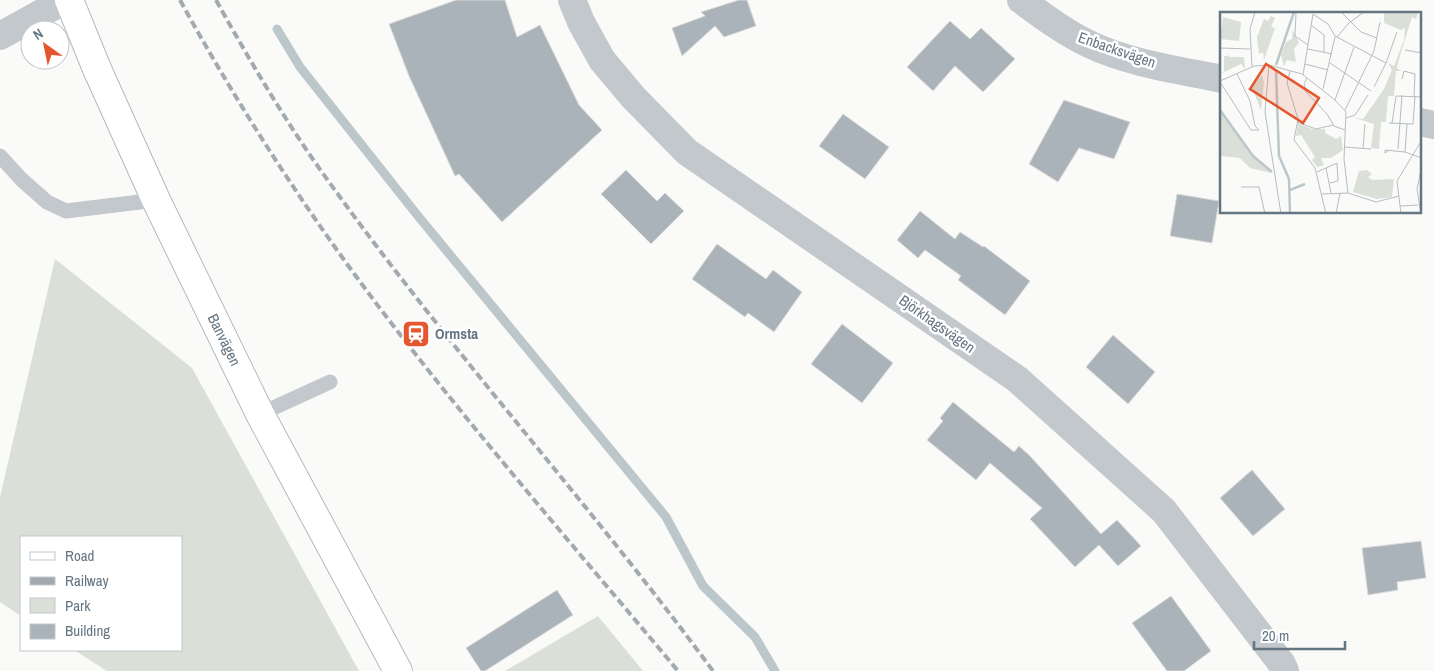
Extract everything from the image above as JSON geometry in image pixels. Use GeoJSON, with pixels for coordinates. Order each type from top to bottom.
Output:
{"type":"FeatureCollection","features":[{"type":"Feature","properties":{"kind":"street"},"geometry":{"type":"LineString","coordinates":[[0,36],[65,0]]}},
{"type":"Feature","properties":{"kind":"street","name":"Banvägen"},"geometry":{"type":"LineString","coordinates":[[69,0],[97,69],[156,200],[260,414],[398,671]]}},
{"type":"Feature","properties":{"kind":"street","name":"Björkhagsvägen"},"geometry":{"type":"LineString","coordinates":[[572,0],[581,22],[602,60],[633,97],[687,152],[1017,379],[1164,512],[1282,664],[1285,671]]}},
{"type":"Feature","properties":{"kind":"street","name":"Enbacksvägen"},"geometry":{"type":"LineString","coordinates":[[1021,0],[1057,26],[1090,45],[1138,61],[1220,79]]}},
{"type":"Feature","properties":{"kind":"lane"},"geometry":{"type":"LineString","coordinates":[[0,156],[22,180],[47,202],[66,211],[156,200]]}},
{"type":"Feature","properties":{"kind":"lane"},"geometry":{"type":"LineString","coordinates":[[260,414],[330,382]]}},
{"type":"Feature","properties":{"kind":"green space"},"geometry":{"type":"Polygon","coordinates":[[[55,259],[192,368],[359,671],[107,671],[76,651],[182,651],[182,536],[20,536],[20,615],[0,602],[0,497],[55,259]]]}},
{"type":"Feature","properties":{"kind":"green space"},"geometry":{"type":"Polygon","coordinates":[[[598,616],[643,671],[505,671],[598,616]]]}},
{"type":"Feature","properties":{"kind":"building"},"geometry":{"type":"Polygon","coordinates":[[[456,0],[505,0],[517,37],[540,25],[579,105],[602,130],[502,222],[459,174],[455,176],[409,76],[389,24],[456,0]]]}},
{"type":"Feature","properties":{"kind":"building"},"geometry":{"type":"Polygon","coordinates":[[[739,0],[747,0],[756,26],[724,37],[715,26],[682,56],[672,28],[705,16],[701,12],[739,0]]]}},
{"type":"Feature","properties":{"kind":"building"},"geometry":{"type":"Polygon","coordinates":[[[950,21],[970,39],[981,28],[1015,59],[983,92],[955,66],[933,91],[907,67],[950,21]]]}},
{"type":"Feature","properties":{"kind":"building"},"geometry":{"type":"Polygon","coordinates":[[[1064,100],[1130,122],[1114,159],[1079,148],[1058,182],[1029,164],[1064,100]]]}},
{"type":"Feature","properties":{"kind":"building"},"geometry":{"type":"Polygon","coordinates":[[[843,114],[889,147],[865,179],[819,146],[843,114]]]}},
{"type":"Feature","properties":{"kind":"building"},"geometry":{"type":"Polygon","coordinates":[[[626,170],[657,201],[665,193],[684,211],[651,244],[601,194],[626,170]]]}},
{"type":"Feature","properties":{"kind":"building"},"geometry":{"type":"Polygon","coordinates":[[[1177,194],[1219,201],[1212,243],[1170,236],[1177,194]]]}},
{"type":"Feature","properties":{"kind":"building"},"geometry":{"type":"Polygon","coordinates":[[[920,211],[955,239],[960,232],[984,246],[1030,281],[1005,315],[958,280],[961,276],[925,250],[918,258],[897,240],[920,211]]]}},
{"type":"Feature","properties":{"kind":"building"},"geometry":{"type":"Polygon","coordinates":[[[717,244],[766,279],[773,270],[802,292],[774,332],[748,313],[745,317],[692,279],[717,244]]]}},
{"type":"Feature","properties":{"kind":"building"},"geometry":{"type":"Polygon","coordinates":[[[842,324],[893,363],[862,403],[811,364],[842,324]]]}},
{"type":"Feature","properties":{"kind":"building"},"geometry":{"type":"Polygon","coordinates":[[[1113,335],[1155,372],[1128,404],[1086,367],[1113,335]]]}},
{"type":"Feature","properties":{"kind":"building"},"geometry":{"type":"Polygon","coordinates":[[[953,402],[1014,452],[1019,446],[1101,534],[1117,520],[1141,546],[1118,566],[1099,545],[1075,567],[1030,519],[1042,508],[990,463],[976,480],[927,440],[943,421],[940,418],[953,402]]]}},
{"type":"Feature","properties":{"kind":"building"},"geometry":{"type":"Polygon","coordinates":[[[1252,470],[1285,509],[1253,536],[1220,498],[1252,470]]]}},
{"type":"Feature","properties":{"kind":"building"},"geometry":{"type":"Polygon","coordinates":[[[1421,541],[1426,578],[1397,582],[1398,590],[1368,595],[1362,548],[1421,541]]]}},
{"type":"Feature","properties":{"kind":"building"},"geometry":{"type":"Polygon","coordinates":[[[557,590],[573,615],[485,671],[481,671],[466,648],[557,590]]]}},
{"type":"Feature","properties":{"kind":"building"},"geometry":{"type":"Polygon","coordinates":[[[1171,596],[1211,651],[1184,671],[1167,671],[1132,623],[1171,596]]]}},
{"type":"Feature","properties":{"kind":"waterway"},"geometry":{"type":"LineString","coordinates":[[277,29],[300,67],[418,216],[666,517],[703,586],[755,637],[775,671]]}},
{"type":"Feature","properties":{"kind":"railway"},"geometry":{"type":"LineString","coordinates":[[180,0],[253,125],[334,246],[392,324],[462,412],[678,671]]}},
{"type":"Feature","properties":{"kind":"railway"},"geometry":{"type":"LineString","coordinates":[[216,0],[286,119],[360,224],[409,289],[614,542],[713,671]]}},
{"type":"Feature","properties":{"kind":"place","name":"Ormsta"},"geometry":{"type":"Point","coordinates":[416,334]}}]}
